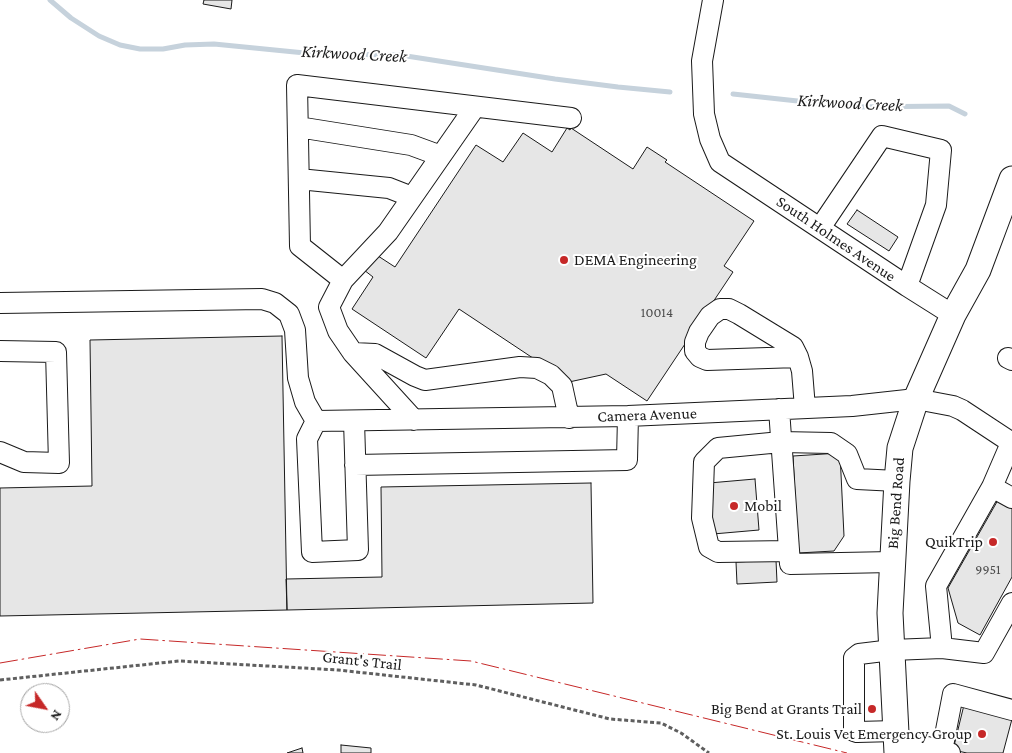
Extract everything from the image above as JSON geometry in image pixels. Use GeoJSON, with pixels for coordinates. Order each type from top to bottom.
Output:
{"type":"FeatureCollection","features":[{"type":"Feature","properties":{"kind":"main road","name":"Big Bend Road"},"geometry":{"type":"LineString","coordinates":[[897,743],[890,613],[896,481],[900,448],[916,399],[954,314],[978,270],[1012,179]]}},
{"type":"Feature","properties":{"kind":"main road","name":"Big Bend Road"},"geometry":{"type":"LineString","coordinates":[[978,270],[1012,231]]}},
{"type":"Feature","properties":{"kind":"street","name":"South Holmes Avenue"},"geometry":{"type":"LineString","coordinates":[[713,0],[702,62],[704,114],[710,139],[720,162],[907,286],[954,314]]}},
{"type":"Feature","properties":{"kind":"street"},"geometry":{"type":"LineString","coordinates":[[343,280],[300,246],[297,85],[571,118]]}},
{"type":"Feature","properties":{"kind":"street"},"geometry":{"type":"LineString","coordinates":[[414,420],[353,353],[338,330],[329,307],[343,280],[388,232],[475,106]]}},
{"type":"Feature","properties":{"kind":"street"},"geometry":{"type":"LineString","coordinates":[[298,127],[411,145],[441,156]]}},
{"type":"Feature","properties":{"kind":"street"},"geometry":{"type":"LineString","coordinates":[[820,228],[882,136],[941,150],[936,206],[907,286]]}},
{"type":"Feature","properties":{"kind":"street"},"geometry":{"type":"LineString","coordinates":[[299,179],[389,188],[412,197]]}},
{"type":"Feature","properties":{"kind":"street"},"geometry":{"type":"LineString","coordinates":[[0,303],[262,299],[275,303],[289,314],[295,330],[298,378],[305,402],[316,421],[307,439],[312,552],[358,550],[354,421]]}},
{"type":"Feature","properties":{"kind":"street"},"geometry":{"type":"LineString","coordinates":[[798,357],[708,360],[700,357],[695,351],[695,342],[699,332],[710,316],[720,309],[729,308],[793,348],[798,357],[802,371],[805,408]]}},
{"type":"Feature","properties":{"kind":"street"},"geometry":{"type":"LineString","coordinates":[[0,351],[56,352],[59,463],[24,462],[0,452]]}},
{"type":"Feature","properties":{"kind":"street"},"geometry":{"type":"LineString","coordinates":[[353,353],[375,354],[425,380],[520,367],[537,368],[551,375],[562,386],[568,418]]}},
{"type":"Feature","properties":{"kind":"street"},"geometry":{"type":"LineString","coordinates":[[916,399],[953,406],[962,410],[1011,443],[992,487],[936,586],[942,648]]}},
{"type":"Feature","properties":{"kind":"street","name":"Camera Avenue"},"geometry":{"type":"LineString","coordinates":[[316,421],[628,416],[852,406],[916,399]]}},
{"type":"Feature","properties":{"kind":"street"},"geometry":{"type":"LineString","coordinates":[[779,409],[790,564],[892,562]]}},
{"type":"Feature","properties":{"kind":"street"},"geometry":{"type":"LineString","coordinates":[[356,465],[627,460],[628,416]]}},
{"type":"Feature","properties":{"kind":"street"},"geometry":{"type":"LineString","coordinates":[[789,550],[718,552],[709,547],[702,518],[704,462],[718,448],[781,442],[831,443],[847,454],[856,479],[896,481]]}},
{"type":"Feature","properties":{"kind":"street"},"geometry":{"type":"LineString","coordinates":[[992,487],[1012,498]]}},
{"type":"Feature","properties":{"kind":"street"},"geometry":{"type":"LineString","coordinates":[[1012,603],[984,654],[942,648],[892,650],[859,654],[854,658],[853,727],[854,731],[897,743],[946,752],[953,694],[1012,710]]}},
{"type":"Feature","properties":{"kind":"path","name":"Grant's Trail"},"geometry":{"type":"LineString","coordinates":[[0,680],[179,661],[338,670],[476,685],[610,719],[661,723],[681,733],[709,753]]}},
{"type":"Feature","properties":{"kind":"building"},"geometry":{"type":"Polygon","coordinates":[[[204,0],[232,0],[231,9],[203,4],[204,0]]]}},
{"type":"Feature","properties":{"kind":"building","name":"DEMA Engineering"},"geometry":{"type":"Polygon","coordinates":[[[567,128],[570,130],[571,128],[633,169],[647,147],[667,160],[665,162],[754,221],[724,266],[733,272],[647,401],[606,374],[569,382],[459,309],[426,358],[352,309],[373,277],[364,270],[375,254],[395,267],[476,145],[503,162],[523,133],[552,152],[567,128]]]}},
{"type":"Feature","properties":{"kind":"building"},"geometry":{"type":"Polygon","coordinates":[[[857,210],[898,237],[889,251],[847,224],[857,210]]]}},
{"type":"Feature","properties":{"kind":"building"},"geometry":{"type":"Polygon","coordinates":[[[282,336],[287,610],[0,616],[0,488],[92,486],[90,340],[282,336]]]}},
{"type":"Feature","properties":{"kind":"building"},"geometry":{"type":"Polygon","coordinates":[[[840,453],[844,536],[834,551],[798,553],[793,456],[840,453]]]}},
{"type":"Feature","properties":{"kind":"building","name":"Mobil"},"geometry":{"type":"Polygon","coordinates":[[[755,479],[759,530],[713,534],[709,483],[755,479]]]}},
{"type":"Feature","properties":{"kind":"building"},"geometry":{"type":"Polygon","coordinates":[[[591,483],[593,603],[287,610],[286,579],[382,577],[381,487],[591,483]]]}},
{"type":"Feature","properties":{"kind":"building","name":"QuikTrip"},"geometry":{"type":"Polygon","coordinates":[[[998,500],[1012,508],[1012,577],[980,635],[958,623],[948,588],[998,500]]]}},
{"type":"Feature","properties":{"kind":"building"},"geometry":{"type":"Polygon","coordinates":[[[776,560],[777,582],[737,584],[736,562],[776,560]]]}},
{"type":"Feature","properties":{"kind":"building","name":"St. Louis Vet Emergency Group"},"geometry":{"type":"Polygon","coordinates":[[[964,705],[1012,719],[1003,753],[967,753],[953,750],[964,705]]]}},
{"type":"Feature","properties":{"kind":"building"},"geometry":{"type":"Polygon","coordinates":[[[341,745],[371,748],[371,753],[341,753],[341,745]]]}},
{"type":"Feature","properties":{"kind":"building"},"geometry":{"type":"Polygon","coordinates":[[[302,748],[303,753],[287,753],[302,748]]]}},
{"type":"Feature","properties":{"kind":"waterway","name":"Kirkwood Creek"},"geometry":{"type":"LineString","coordinates":[[50,0],[71,18],[99,36],[120,45],[140,49],[163,49],[185,45],[214,44],[315,54],[400,55],[555,79],[670,92]]}},
{"type":"Feature","properties":{"kind":"waterway","name":"Kirkwood Creek"},"geometry":{"type":"LineString","coordinates":[[733,94],[853,107],[949,106],[965,114]]}},
{"type":"Feature","properties":{"kind":"power"},"geometry":{"type":"LineString","coordinates":[[0,663],[140,639],[471,661],[847,753]]}},
{"type":"Feature","properties":{"kind":"place","name":"DEMA Engineering"},"geometry":{"type":"Point","coordinates":[564,260]}},
{"type":"Feature","properties":{"kind":"place","name":"Mobil"},"geometry":{"type":"Point","coordinates":[734,506]}},
{"type":"Feature","properties":{"kind":"place","name":"QuikTrip"},"geometry":{"type":"Point","coordinates":[993,542]}},
{"type":"Feature","properties":{"kind":"place","name":"Big Bend at Grants Trail"},"geometry":{"type":"Point","coordinates":[872,709]}},
{"type":"Feature","properties":{"kind":"place","name":"St. Louis Vet Emergency Group"},"geometry":{"type":"Point","coordinates":[982,734]}}]}
